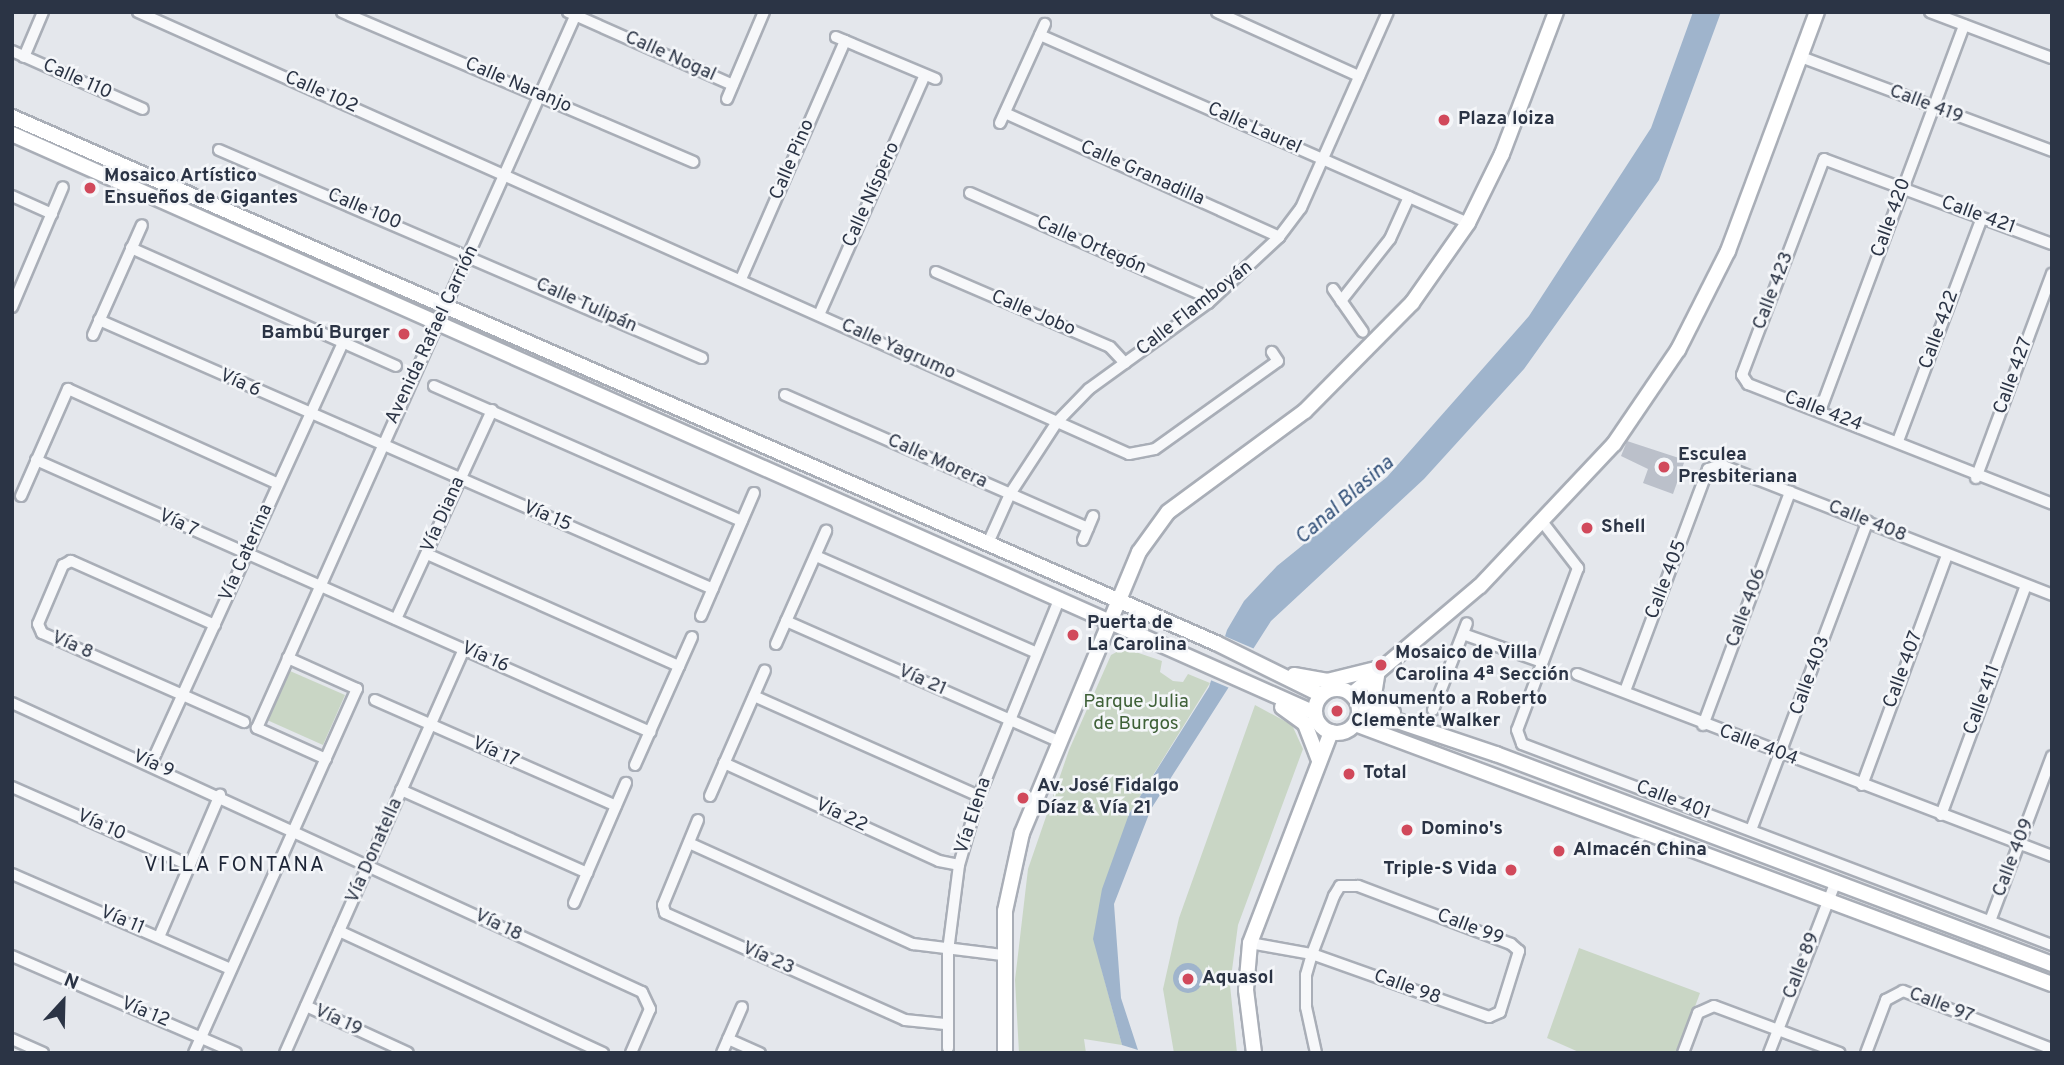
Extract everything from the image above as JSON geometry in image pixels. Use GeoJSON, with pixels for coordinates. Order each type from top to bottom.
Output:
{"type":"FeatureCollection","features":[{"type":"Feature","properties":{"kind":"main road"},"geometry":{"type":"LineString","coordinates":[[1005,1053],[1002,955],[1016,855],[1058,741],[1139,552],[1168,512],[1352,369],[1412,303],[1468,223],[1502,154],[1556,12]]}},
{"type":"Feature","properties":{"kind":"main road"},"geometry":{"type":"LineString","coordinates":[[1352,694],[1378,669],[1480,586],[1544,524],[1614,444],[1678,350],[1728,251],[1817,12]]}},
{"type":"Feature","properties":{"kind":"main road"},"geometry":{"type":"LineString","coordinates":[[12,117],[446,309],[1216,643],[1321,695]]}},
{"type":"Feature","properties":{"kind":"main road"},"geometry":{"type":"LineString","coordinates":[[12,134],[1233,676],[1300,719],[1319,761]]}},
{"type":"Feature","properties":{"kind":"main road"},"geometry":{"type":"LineString","coordinates":[[1269,668],[1327,681],[1378,669]]}},
{"type":"Feature","properties":{"kind":"main road"},"geometry":{"type":"LineString","coordinates":[[1378,669],[1373,691],[1377,702],[1418,722],[1425,731]]}},
{"type":"Feature","properties":{"kind":"main road"},"geometry":{"type":"LineString","coordinates":[[1315,713],[1321,695],[1336,688],[1352,694],[1359,708],[1355,724]]}},
{"type":"Feature","properties":{"kind":"main road"},"geometry":{"type":"LineString","coordinates":[[1254,689],[1315,713],[1331,732]]}},
{"type":"Feature","properties":{"kind":"main road"},"geometry":{"type":"LineString","coordinates":[[1359,708],[1836,880],[2052,964]]}},
{"type":"Feature","properties":{"kind":"main road"},"geometry":{"type":"LineString","coordinates":[[1254,1053],[1246,990],[1250,943],[1331,732],[1355,724],[2052,984]]}},
{"type":"Feature","properties":{"kind":"street"},"geometry":{"type":"LineString","coordinates":[[24,57],[43,12]]}},
{"type":"Feature","properties":{"kind":"street","name":"Calle 102"},"geometry":{"type":"LineString","coordinates":[[138,12],[504,174]]}},
{"type":"Feature","properties":{"kind":"street","name":"Calle Naranjo"},"geometry":{"type":"LineString","coordinates":[[342,12],[693,162]]}},
{"type":"Feature","properties":{"kind":"street"},"geometry":{"type":"LineString","coordinates":[[727,99],[764,12]]}},
{"type":"Feature","properties":{"kind":"street"},"geometry":{"type":"LineString","coordinates":[[1217,12],[1359,76]]}},
{"type":"Feature","properties":{"kind":"street","name":"Calle Flamboyán"},"geometry":{"type":"LineString","coordinates":[[988,543],[1010,494],[1057,422],[1125,363],[1208,303],[1279,237],[1301,208],[1388,12]]}},
{"type":"Feature","properties":{"kind":"street"},"geometry":{"type":"LineString","coordinates":[[1930,12],[2052,58]]}},
{"type":"Feature","properties":{"kind":"street","name":"Avenida Rafael Carrión"},"geometry":{"type":"LineString","coordinates":[[326,759],[257,728],[382,446],[440,323],[574,13]]}},
{"type":"Feature","properties":{"kind":"street","name":"Calle Nogal"},"geometry":{"type":"LineString","coordinates":[[574,13],[733,85]]}},
{"type":"Feature","properties":{"kind":"street","name":"Calle 420"},"geometry":{"type":"LineString","coordinates":[[1820,411],[1964,25]]}},
{"type":"Feature","properties":{"kind":"street","name":"Calle Laurel"},"geometry":{"type":"LineString","coordinates":[[1042,30],[1322,160],[1468,223]]}},
{"type":"Feature","properties":{"kind":"street","name":"Calle Granadilla"},"geometry":{"type":"LineString","coordinates":[[1042,30],[1003,118],[1279,237]]}},
{"type":"Feature","properties":{"kind":"street","name":"Calle Pino"},"geometry":{"type":"LineString","coordinates":[[741,279],[840,39],[930,77]]}},
{"type":"Feature","properties":{"kind":"street","name":"Calle 110"},"geometry":{"type":"LineString","coordinates":[[12,51],[143,109]]}},
{"type":"Feature","properties":{"kind":"street","name":"Calle 419"},"geometry":{"type":"LineString","coordinates":[[1801,57],[2052,151]]}},
{"type":"Feature","properties":{"kind":"street","name":"Calle Níspero"},"geometry":{"type":"LineString","coordinates":[[820,315],[930,77]]}},
{"type":"Feature","properties":{"kind":"street","name":"Calle 100"},"geometry":{"type":"LineString","coordinates":[[219,150],[470,254]]}},
{"type":"Feature","properties":{"kind":"street","name":"Calle 421"},"geometry":{"type":"LineString","coordinates":[[1810,197],[1824,159],[2052,243]]}},
{"type":"Feature","properties":{"kind":"street","name":"Calle Yagrumo"},"geometry":{"type":"LineString","coordinates":[[504,174],[1129,454],[1142,454],[1275,356]]}},
{"type":"Feature","properties":{"kind":"street"},"geometry":{"type":"LineString","coordinates":[[12,307],[17,282],[64,187]]}},
{"type":"Feature","properties":{"kind":"street","name":"Calle Ortegón"},"geometry":{"type":"LineString","coordinates":[[970,193],[1200,294],[1208,303]]}},
{"type":"Feature","properties":{"kind":"street"},"geometry":{"type":"LineString","coordinates":[[12,196],[52,214]]}},
{"type":"Feature","properties":{"kind":"street"},"geometry":{"type":"LineString","coordinates":[[1341,301],[1390,239],[1409,197]]}},
{"type":"Feature","properties":{"kind":"street","name":"Calle 423"},"geometry":{"type":"LineString","coordinates":[[1748,384],[1742,375],[1810,197]]}},
{"type":"Feature","properties":{"kind":"street","name":"Calle 422"},"geometry":{"type":"LineString","coordinates":[[1898,441],[1982,218]]}},
{"type":"Feature","properties":{"kind":"street"},"geometry":{"type":"LineString","coordinates":[[93,335],[142,225]]}},
{"type":"Feature","properties":{"kind":"street"},"geometry":{"type":"LineString","coordinates":[[131,248],[396,366]]}},
{"type":"Feature","properties":{"kind":"street","name":"Calle Tulipán"},"geometry":{"type":"LineString","coordinates":[[470,254],[702,358]]}},
{"type":"Feature","properties":{"kind":"street","name":"Calle Jobo"},"geometry":{"type":"LineString","coordinates":[[936,272],[1111,347],[1125,363]]}},
{"type":"Feature","properties":{"kind":"street","name":"Calle 427"},"geometry":{"type":"LineString","coordinates":[[1976,478],[2052,274]]}},
{"type":"Feature","properties":{"kind":"street"},"geometry":{"type":"LineString","coordinates":[[1333,289],[1363,332]]}},
{"type":"Feature","properties":{"kind":"street","name":"Vía 6"},"geometry":{"type":"LineString","coordinates":[[99,320],[382,446]]}},
{"type":"Feature","properties":{"kind":"street","name":"Vía Caterina"},"geometry":{"type":"LineString","coordinates":[[151,764],[342,342]]}},
{"type":"Feature","properties":{"kind":"street","name":"Calle 424"},"geometry":{"type":"LineString","coordinates":[[1748,384],[1898,441],[1976,478],[2052,505]]}},
{"type":"Feature","properties":{"kind":"street"},"geometry":{"type":"LineString","coordinates":[[434,386],[742,520]]}},
{"type":"Feature","properties":{"kind":"street"},"geometry":{"type":"LineString","coordinates":[[21,496],[68,389],[278,484]]}},
{"type":"Feature","properties":{"kind":"street","name":"Calle Morera"},"geometry":{"type":"LineString","coordinates":[[785,395],[1088,528]]}},
{"type":"Feature","properties":{"kind":"street","name":"Vía Diana"},"geometry":{"type":"LineString","coordinates":[[396,619],[492,410]]}},
{"type":"Feature","properties":{"kind":"street","name":"Vía 15"},"geometry":{"type":"LineString","coordinates":[[382,446],[713,589]]}},
{"type":"Feature","properties":{"kind":"street","name":"Vía 7"},"geometry":{"type":"LineString","coordinates":[[36,460],[247,556],[320,586]]}},
{"type":"Feature","properties":{"kind":"street","name":"Calle 408"},"geometry":{"type":"LineString","coordinates":[[1708,469],[1721,465],[2052,595]]}},
{"type":"Feature","properties":{"kind":"street","name":"Calle 405"},"geometry":{"type":"LineString","coordinates":[[1625,691],[1708,469]]}},
{"type":"Feature","properties":{"kind":"street","name":"Calle 406"},"geometry":{"type":"LineString","coordinates":[[1703,725],[1790,492]]}},
{"type":"Feature","properties":{"kind":"street"},"geometry":{"type":"LineString","coordinates":[[701,617],[754,493]]}},
{"type":"Feature","properties":{"kind":"street"},"geometry":{"type":"LineString","coordinates":[[1083,540],[1093,516]]}},
{"type":"Feature","properties":{"kind":"street","name":"Calle 403"},"geometry":{"type":"LineString","coordinates":[[1751,830],[1782,755],[1868,521]]}},
{"type":"Feature","properties":{"kind":"street","name":"Calle 401"},"geometry":{"type":"LineString","coordinates":[[1544,524],[1578,568],[1517,730],[1522,744],[2052,945]]}},
{"type":"Feature","properties":{"kind":"street"},"geometry":{"type":"LineString","coordinates":[[776,644],[826,531]]}},
{"type":"Feature","properties":{"kind":"street"},"geometry":{"type":"LineString","coordinates":[[427,554],[680,666]]}},
{"type":"Feature","properties":{"kind":"street","name":"Calle 407"},"geometry":{"type":"LineString","coordinates":[[1862,785],[1947,555]]}},
{"type":"Feature","properties":{"kind":"street"},"geometry":{"type":"LineString","coordinates":[[816,556],[1038,653]]}},
{"type":"Feature","properties":{"kind":"street","name":"Vía 8"},"geometry":{"type":"LineString","coordinates":[[215,625],[71,561],[63,565],[38,624],[42,633],[244,722]]}},
{"type":"Feature","properties":{"kind":"street","name":"Calle 411"},"geometry":{"type":"LineString","coordinates":[[1941,814],[2026,585]]}},
{"type":"Feature","properties":{"kind":"street","name":"Vía 16"},"geometry":{"type":"LineString","coordinates":[[320,586],[649,732]]}},
{"type":"Feature","properties":{"kind":"street","name":"Vía Elena"},"geometry":{"type":"LineString","coordinates":[[948,1048],[945,1024],[948,951],[959,865],[979,796],[1059,598]]}},
{"type":"Feature","properties":{"kind":"street","name":"Vía 21"},"geometry":{"type":"LineString","coordinates":[[786,621],[1058,741]]}},
{"type":"Feature","properties":{"kind":"street"},"geometry":{"type":"LineString","coordinates":[[1433,710],[1465,628],[1542,662]]}},
{"type":"Feature","properties":{"kind":"street"},"geometry":{"type":"LineString","coordinates":[[635,765],[692,637]]}},
{"type":"Feature","properties":{"kind":"street","name":"Vía Donatella"},"geometry":{"type":"LineString","coordinates":[[285,1053],[464,649]]}},
{"type":"Feature","properties":{"kind":"street"},"geometry":{"type":"LineString","coordinates":[[194,1053],[357,689],[288,658]]}},
{"type":"Feature","properties":{"kind":"street"},"geometry":{"type":"LineString","coordinates":[[710,796],[765,670]]}},
{"type":"Feature","properties":{"kind":"street","name":"Calle 404"},"geometry":{"type":"LineString","coordinates":[[1577,674],[1625,691],[1703,725],[2052,856]]}},
{"type":"Feature","properties":{"kind":"street"},"geometry":{"type":"LineString","coordinates":[[754,696],[979,796]]}},
{"type":"Feature","properties":{"kind":"street","name":"Vía 17"},"geometry":{"type":"LineString","coordinates":[[375,700],[616,806]]}},
{"type":"Feature","properties":{"kind":"street","name":"Vía 9"},"geometry":{"type":"LineString","coordinates":[[12,703],[294,829]]}},
{"type":"Feature","properties":{"kind":"street","name":"Calle 409"},"geometry":{"type":"LineString","coordinates":[[1990,921],[2052,756]]}},
{"type":"Feature","properties":{"kind":"street","name":"Vía 22"},"geometry":{"type":"LineString","coordinates":[[724,763],[939,861],[959,865]]}},
{"type":"Feature","properties":{"kind":"street"},"geometry":{"type":"LineString","coordinates":[[574,903],[626,783]]}},
{"type":"Feature","properties":{"kind":"street","name":"Vía 10"},"geometry":{"type":"LineString","coordinates":[[12,787],[189,865]]}},
{"type":"Feature","properties":{"kind":"street"},"geometry":{"type":"LineString","coordinates":[[401,790],[587,873]]}},
{"type":"Feature","properties":{"kind":"street"},"geometry":{"type":"LineString","coordinates":[[159,937],[220,795]]}},
{"type":"Feature","properties":{"kind":"street","name":"Vía 23"},"geometry":{"type":"LineString","coordinates":[[698,820],[663,905],[665,913],[905,1020],[945,1024]]}},
{"type":"Feature","properties":{"kind":"street","name":"Vía 18"},"geometry":{"type":"LineString","coordinates":[[294,829],[642,992],[650,1009],[631,1053]]}},
{"type":"Feature","properties":{"kind":"street"},"geometry":{"type":"LineString","coordinates":[[688,843],[913,944],[948,951],[1002,955]]}},
{"type":"Feature","properties":{"kind":"street","name":"Vía 11"},"geometry":{"type":"LineString","coordinates":[[12,874],[230,969]]}},
{"type":"Feature","properties":{"kind":"street","name":"Calle 89"},"geometry":{"type":"LineString","coordinates":[[1769,1053],[1836,880]]}},
{"type":"Feature","properties":{"kind":"street","name":"Calle 99"},"geometry":{"type":"LineString","coordinates":[[1312,954],[1340,886],[1358,886],[1511,944],[1520,961],[1500,1012]]}},
{"type":"Feature","properties":{"kind":"street"},"geometry":{"type":"LineString","coordinates":[[339,931],[603,1053]]}},
{"type":"Feature","properties":{"kind":"street","name":"Calle 98"},"geometry":{"type":"LineString","coordinates":[[1250,943],[1312,954],[1489,1017],[1500,1012]]}},
{"type":"Feature","properties":{"kind":"street"},"geometry":{"type":"LineString","coordinates":[[1312,954],[1306,1007],[1318,1052]]}},
{"type":"Feature","properties":{"kind":"street","name":"Vía 12"},"geometry":{"type":"LineString","coordinates":[[12,956],[201,1038]]}},
{"type":"Feature","properties":{"kind":"street","name":"Calle 97"},"geometry":{"type":"LineString","coordinates":[[1866,1053],[1886,1000],[1903,991],[2052,1049]]}},
{"type":"Feature","properties":{"kind":"street","name":"Vía 19"},"geometry":{"type":"LineString","coordinates":[[306,1006],[408,1053]]}},
{"type":"Feature","properties":{"kind":"street"},"geometry":{"type":"LineString","coordinates":[[1683,1053],[1698,1013],[1714,1006],[1840,1053]]}},
{"type":"Feature","properties":{"kind":"street"},"geometry":{"type":"LineString","coordinates":[[722,1053],[742,1007]]}},
{"type":"Feature","properties":{"kind":"street"},"geometry":{"type":"LineString","coordinates":[[201,1038],[236,1053]]}},
{"type":"Feature","properties":{"kind":"street"},"geometry":{"type":"LineString","coordinates":[[12,1039],[43,1053]]}},
{"type":"Feature","properties":{"kind":"street"},"geometry":{"type":"LineString","coordinates":[[728,1039],[760,1053]]}},
{"type":"Feature","properties":{"kind":"green space","name":"Parque Julia de Burgos"},"geometry":{"type":"Polygon","coordinates":[[[1124,648],[1162,661],[1160,672],[1173,681],[1183,682],[1188,674],[1210,683],[1129,814],[1101,967],[1122,1045],[1084,1039],[1086,1053],[1019,1053],[1015,980],[1028,869],[1069,750],[1111,655],[1124,648]]]}},
{"type":"Feature","properties":{"kind":"green space"},"geometry":{"type":"Polygon","coordinates":[[[290,671],[345,695],[323,745],[267,720],[290,671]]]}},
{"type":"Feature","properties":{"kind":"green space","name":"Parque Julia de Burgos"},"geometry":{"type":"Polygon","coordinates":[[[1255,705],[1292,725],[1303,749],[1238,925],[1230,985],[1237,1053],[1174,1053],[1163,989],[1179,918],[1255,705]]]}},
{"type":"Feature","properties":{"kind":"green space"},"geometry":{"type":"Polygon","coordinates":[[[1579,948],[1700,993],[1678,1053],[1581,1053],[1547,1038],[1579,948]]]}},
{"type":"Feature","properties":{"kind":"water"},"geometry":{"type":"Polygon","coordinates":[[[1693,12],[1721,12],[1659,180],[1524,369],[1424,479],[1271,621],[1151,809],[1114,904],[1121,998],[1138,1050],[1122,1045],[1093,939],[1102,889],[1129,814],[1209,687],[1227,630],[1244,601],[1277,566],[1387,477],[1529,316],[1651,128],[1693,12]]]}},
{"type":"Feature","properties":{"kind":"water","name":"Aquasol"},"geometry":{"type":"Polygon","coordinates":[[[1188,963],[1199,967],[1203,978],[1199,989],[1188,993],[1177,989],[1173,978],[1177,967],[1188,963]]]}},
{"type":"Feature","properties":{"kind":"pier"},"geometry":{"type":"Polygon","coordinates":[[[1222,635],[1257,650],[1232,689],[1208,679],[1222,635]]]}},
{"type":"Feature","properties":{"kind":"building","name":"Esculea Presbiteriana"},"geometry":{"type":"Polygon","coordinates":[[[1627,441],[1685,460],[1673,494],[1643,483],[1648,469],[1621,456],[1627,441]]]}},
{"type":"Feature","properties":{"kind":"place","name":"Plaza loiza"},"geometry":{"type":"Point","coordinates":[1444,120]}},
{"type":"Feature","properties":{"kind":"place","name":"Mosaico Artístico Ensueños de Gigantes"},"geometry":{"type":"Point","coordinates":[90,188]}},
{"type":"Feature","properties":{"kind":"place","name":"Bambú Burger"},"geometry":{"type":"Point","coordinates":[404,334]}},
{"type":"Feature","properties":{"kind":"place","name":"Esculea Presbiteriana"},"geometry":{"type":"Point","coordinates":[1664,467]}},
{"type":"Feature","properties":{"kind":"place","name":"Shell"},"geometry":{"type":"Point","coordinates":[1587,528]}},
{"type":"Feature","properties":{"kind":"place","name":"Puerta de La Carolina"},"geometry":{"type":"Point","coordinates":[1073,635]}},
{"type":"Feature","properties":{"kind":"place","name":"Mosaico de Villa Carolina 4ª Sección"},"geometry":{"type":"Point","coordinates":[1381,665]}},
{"type":"Feature","properties":{"kind":"place","name":"Monumento a Roberto Clemente Walker"},"geometry":{"type":"Point","coordinates":[1337,711]}},
{"type":"Feature","properties":{"kind":"place","name":"Total"},"geometry":{"type":"Point","coordinates":[1349,774]}},
{"type":"Feature","properties":{"kind":"place","name":"Av. José Fidalgo Díaz & Vía 21"},"geometry":{"type":"Point","coordinates":[1023,798]}},
{"type":"Feature","properties":{"kind":"place","name":"Domino's"},"geometry":{"type":"Point","coordinates":[1407,830]}},
{"type":"Feature","properties":{"kind":"place","name":"Almacén China"},"geometry":{"type":"Point","coordinates":[1559,851]}},
{"type":"Feature","properties":{"kind":"place","name":"Triple-S Vida"},"geometry":{"type":"Point","coordinates":[1511,870]}},
{"type":"Feature","properties":{"kind":"place","name":"Aquasol"},"geometry":{"type":"Point","coordinates":[1188,979]}},
{"type":"Feature","properties":{"kind":"district","name":"VILLA FONTANA"},"geometry":{"type":"Point","coordinates":[235,866]}},
{"type":"Feature","properties":{"kind":"water label","name":"Canal Blasina"},"geometry":{"type":"Point","coordinates":[1345,501]}}]}
